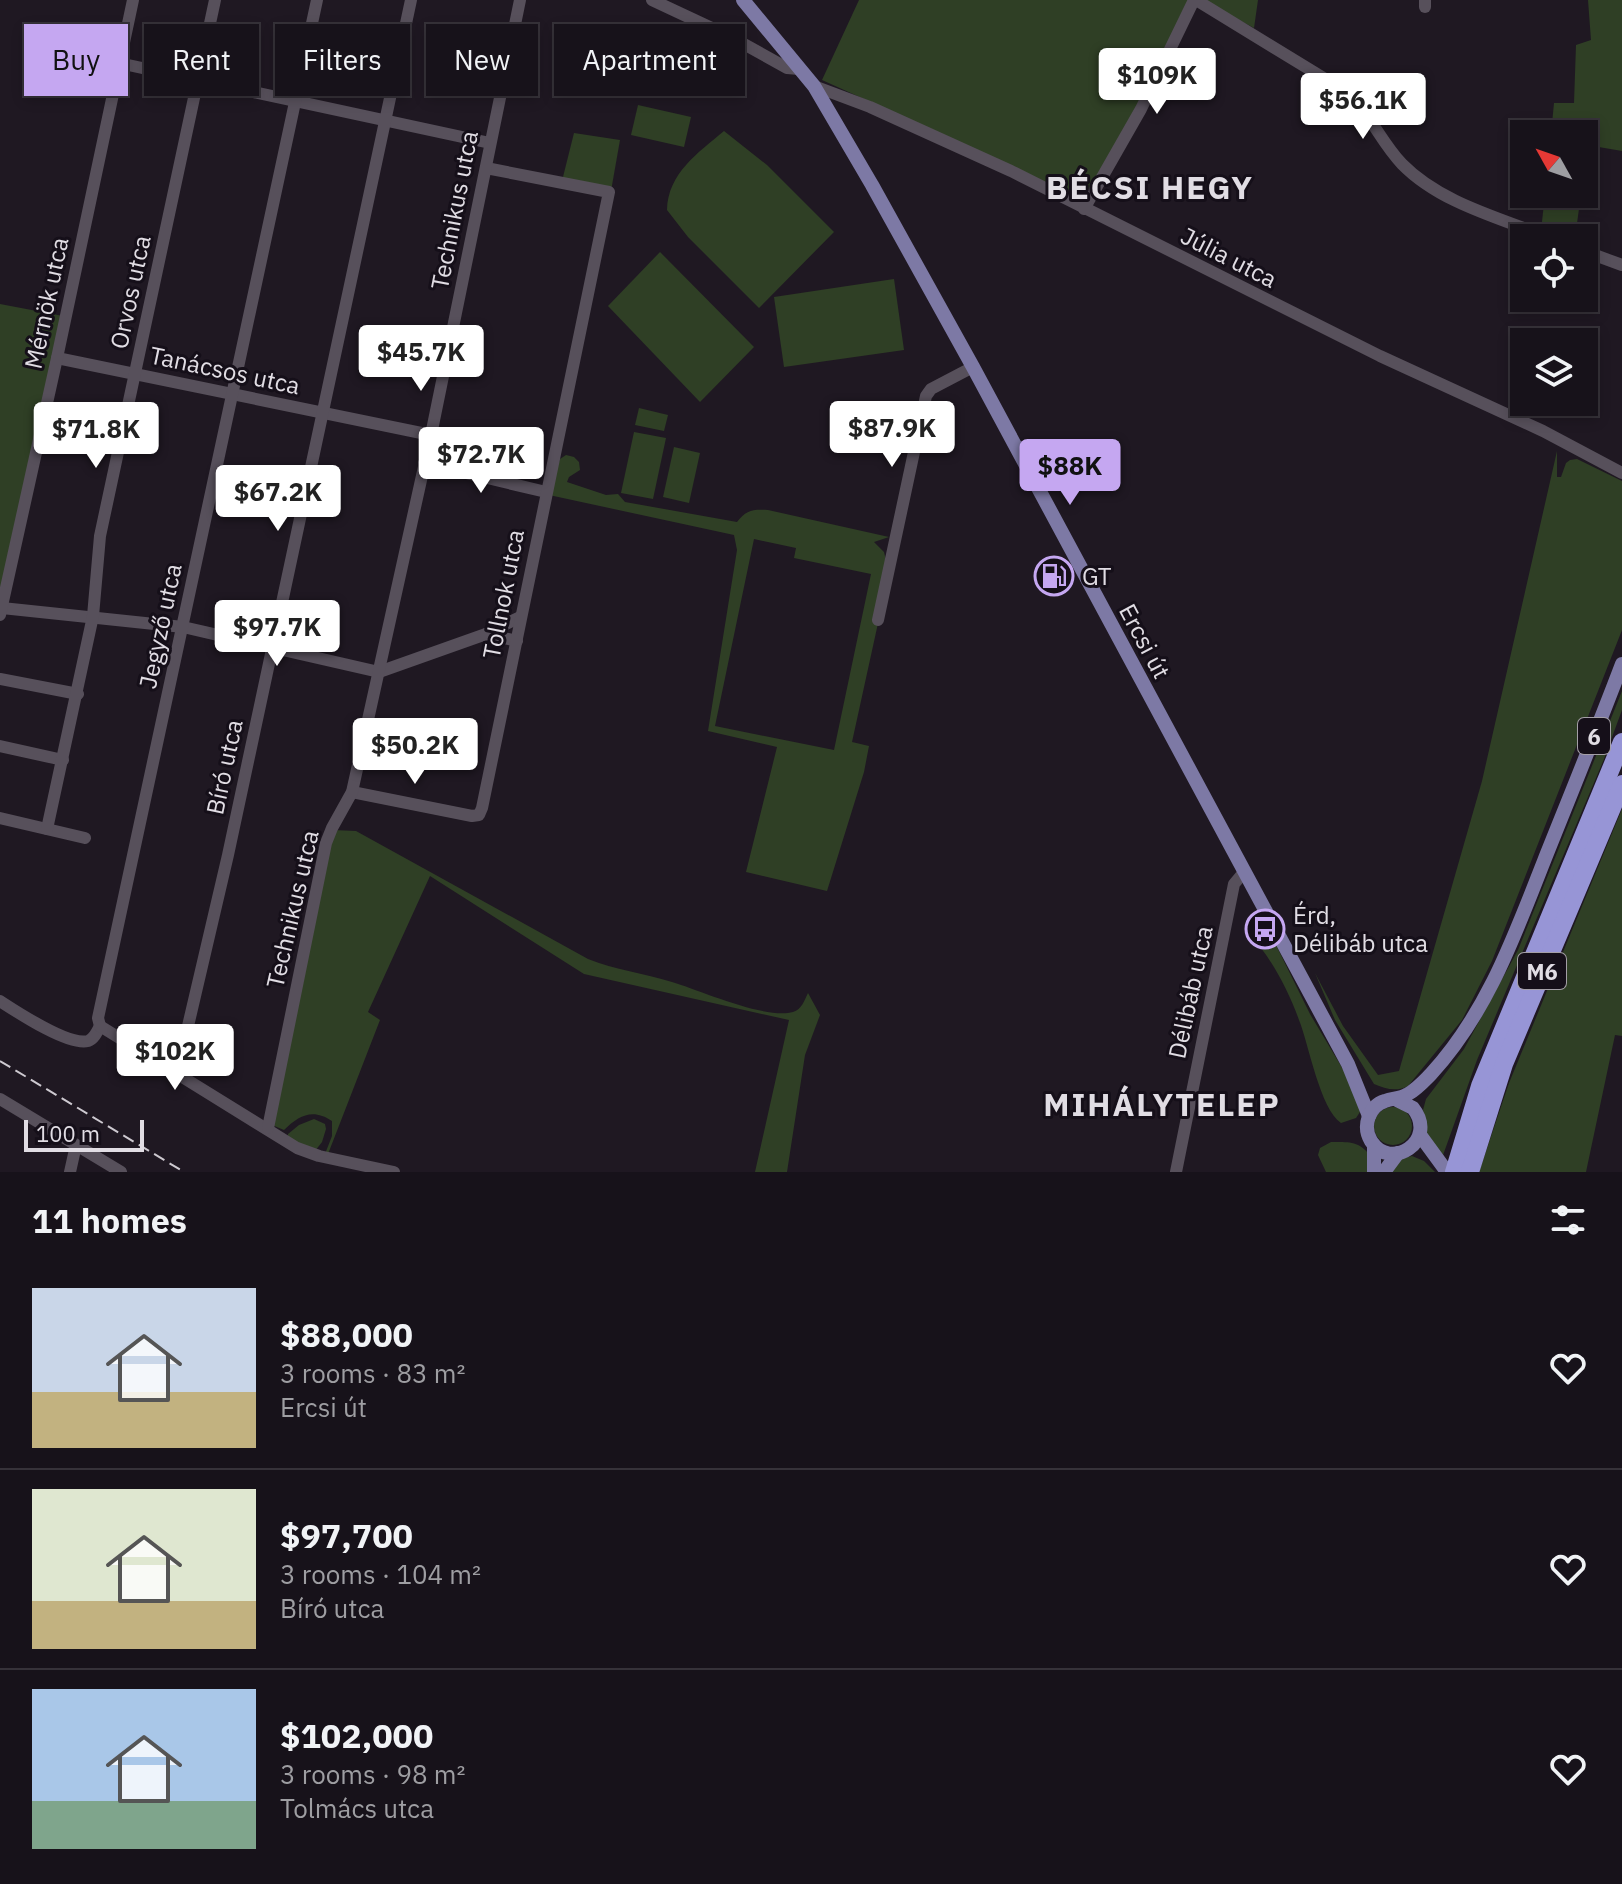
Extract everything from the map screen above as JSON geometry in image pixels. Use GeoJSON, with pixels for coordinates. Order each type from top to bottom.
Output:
{"type":"FeatureCollection","features":[{"type":"Feature","properties":{"kind":"highway","name":"M6"},"geometry":{"type":"LineString","coordinates":[[1468,1161],[1485,1074],[1622,742]]}},
{"type":"Feature","properties":{"kind":"highway","name":"M6"},"geometry":{"type":"LineString","coordinates":[[1447,1169],[1468,1161],[1504,1064],[1622,784]]}},
{"type":"Feature","properties":{"kind":"main road","name":"Ercsi út"},"geometry":{"type":"LineString","coordinates":[[743,0],[814,86],[872,185],[1348,1064],[1369,1116]]}},
{"type":"Feature","properties":{"kind":"main road","name":"6"},"geometry":{"type":"LineString","coordinates":[[1418,1114],[1447,1056],[1482,1004],[1499,970],[1622,664]]}},
{"type":"Feature","properties":{"kind":"main road","name":"6"},"geometry":{"type":"LineString","coordinates":[[1369,1116],[1376,1106],[1409,1093],[1422,1083],[1447,1056]]}},
{"type":"Feature","properties":{"kind":"main road","name":"Ercsi út"},"geometry":{"type":"LineString","coordinates":[[1348,1064],[1389,1100]]}},
{"type":"Feature","properties":{"kind":"main road"},"geometry":{"type":"LineString","coordinates":[[1384,1172],[1420,1135],[1421,1122],[1407,1103],[1389,1100]]}},
{"type":"Feature","properties":{"kind":"main road"},"geometry":{"type":"LineString","coordinates":[[1369,1116],[1367,1132],[1374,1145],[1374,1172]]}},
{"type":"Feature","properties":{"kind":"main road"},"geometry":{"type":"LineString","coordinates":[[1420,1135],[1447,1169]]}},
{"type":"Feature","properties":{"kind":"main road"},"geometry":{"type":"LineString","coordinates":[[1374,1145],[1385,1152],[1421,1153],[1447,1169]]}},
{"type":"Feature","properties":{"kind":"street","name":"Mérnök utca"},"geometry":{"type":"LineString","coordinates":[[128,24],[133,0]]}},
{"type":"Feature","properties":{"kind":"street","name":"Orvos utca"},"geometry":{"type":"LineString","coordinates":[[210,24],[215,0]]}},
{"type":"Feature","properties":{"kind":"street","name":"Jegyző utca"},"geometry":{"type":"LineString","coordinates":[[100,1026],[98,1018],[317,0]]}},
{"type":"Feature","properties":{"kind":"street","name":"Bíró utca"},"geometry":{"type":"LineString","coordinates":[[177,1073],[203,972],[411,0]]}},
{"type":"Feature","properties":{"kind":"street","name":"Technikus utca"},"geometry":{"type":"LineString","coordinates":[[268,1128],[326,843],[352,792],[379,672],[520,0]]}},
{"type":"Feature","properties":{"kind":"street"},"geometry":{"type":"LineString","coordinates":[[652,0],[733,38],[781,65],[799,69]]}},
{"type":"Feature","properties":{"kind":"street"},"geometry":{"type":"LineString","coordinates":[[1084,209],[1141,109],[1195,0],[1345,91],[1363,109],[1399,160],[1422,181],[1448,197],[1515,224]]}},
{"type":"Feature","properties":{"kind":"street","name":"Júlia utca"},"geometry":{"type":"LineString","coordinates":[[814,86],[948,141],[1380,356],[1543,431],[1622,473]]}},
{"type":"Feature","properties":{"kind":"street"},"geometry":{"type":"LineString","coordinates":[[259,93],[490,143]]}},
{"type":"Feature","properties":{"kind":"street","name":"Mérnök utca"},"geometry":{"type":"LineString","coordinates":[[1,611],[112,96]]}},
{"type":"Feature","properties":{"kind":"street","name":"Orvos utca"},"geometry":{"type":"LineString","coordinates":[[47,829],[93,616],[100,536],[193,96]]}},
{"type":"Feature","properties":{"kind":"street","name":"Tollnok utca"},"geometry":{"type":"LineString","coordinates":[[352,792],[479,815],[517,641],[609,192],[486,168]]}},
{"type":"Feature","properties":{"kind":"street"},"geometry":{"type":"LineString","coordinates":[[1598,256],[1622,265]]}},
{"type":"Feature","properties":{"kind":"street","name":"Tanácsos utca"},"geometry":{"type":"LineString","coordinates":[[57,358],[431,435]]}},
{"type":"Feature","properties":{"kind":"street"},"geometry":{"type":"LineString","coordinates":[[878,620],[926,396],[931,389],[973,367]]}},
{"type":"Feature","properties":{"kind":"street"},"geometry":{"type":"LineString","coordinates":[[424,463],[546,492]]}},
{"type":"Feature","properties":{"kind":"street"},"geometry":{"type":"LineString","coordinates":[[1,611],[93,616],[183,627],[379,672],[486,634],[520,617]]}},
{"type":"Feature","properties":{"kind":"street"},"geometry":{"type":"LineString","coordinates":[[486,634],[517,641]]}},
{"type":"Feature","properties":{"kind":"street"},"geometry":{"type":"LineString","coordinates":[[0,679],[78,694]]}},
{"type":"Feature","properties":{"kind":"street"},"geometry":{"type":"LineString","coordinates":[[0,746],[63,760]]}},
{"type":"Feature","properties":{"kind":"street"},"geometry":{"type":"LineString","coordinates":[[0,818],[85,838]]}},
{"type":"Feature","properties":{"kind":"street","name":"Délibáb utca"},"geometry":{"type":"LineString","coordinates":[[1176,1172],[1234,884],[1244,872]]}},
{"type":"Feature","properties":{"kind":"street"},"geometry":{"type":"LineString","coordinates":[[0,1001],[72,1039],[92,1039],[100,1026],[307,1152],[394,1172]]}},
{"type":"Feature","properties":{"kind":"street"},"geometry":{"type":"LineString","coordinates":[[0,1099],[121,1172]]}},
{"type":"Feature","properties":{"kind":"street"},"geometry":{"type":"LineString","coordinates":[[70,1172],[76,1145]]}},
{"type":"Feature","properties":{"kind":"green space"},"geometry":{"type":"Polygon","coordinates":[[[859,0],[1190,0],[1144,96],[1084,205],[959,142],[822,80],[859,0]]]}},
{"type":"Feature","properties":{"kind":"green space"},"geometry":{"type":"Polygon","coordinates":[[[1202,0],[1258,0],[1254,28],[1202,0]]]}},
{"type":"Feature","properties":{"kind":"green space"},"geometry":{"type":"Polygon","coordinates":[[[1588,0],[1622,0],[1622,151],[1598,147],[1598,120],[1552,120],[1554,103],[1574,103],[1576,45],[1591,40],[1588,0]]]}},
{"type":"Feature","properties":{"kind":"green space"},"geometry":{"type":"Polygon","coordinates":[[[638,105],[691,117],[684,147],[631,135],[638,105]]]}},
{"type":"Feature","properties":{"kind":"green space"},"geometry":{"type":"Polygon","coordinates":[[[724,131],[767,165],[834,232],[759,308],[688,237],[667,210],[673,185],[686,165],[724,131]]]}},
{"type":"Feature","properties":{"kind":"green space"},"geometry":{"type":"Polygon","coordinates":[[[574,133],[620,140],[611,191],[562,181],[574,133]]]}},
{"type":"Feature","properties":{"kind":"green space"},"geometry":{"type":"Polygon","coordinates":[[[1543,208],[1579,208],[1577,224],[1542,224],[1543,208]]]}},
{"type":"Feature","properties":{"kind":"green space"},"geometry":{"type":"Polygon","coordinates":[[[660,252],[754,347],[700,402],[608,306],[660,252]]]}},
{"type":"Feature","properties":{"kind":"green space"},"geometry":{"type":"Polygon","coordinates":[[[894,279],[904,350],[784,367],[774,297],[894,279]]]}},
{"type":"Feature","properties":{"kind":"green space"},"geometry":{"type":"Polygon","coordinates":[[[0,304],[63,316],[0,602],[0,304]]]}},
{"type":"Feature","properties":{"kind":"green space"},"geometry":{"type":"Polygon","coordinates":[[[639,408],[668,415],[664,431],[635,425],[639,408]]]}},
{"type":"Feature","properties":{"kind":"green space"},"geometry":{"type":"Polygon","coordinates":[[[634,432],[666,438],[653,499],[621,493],[634,432]]]}},
{"type":"Feature","properties":{"kind":"green space"},"geometry":{"type":"Polygon","coordinates":[[[674,447],[700,453],[689,503],[663,497],[674,447]]]}},
{"type":"Feature","properties":{"kind":"green space"},"geometry":{"type":"Polygon","coordinates":[[[1557,451],[1557,477],[1561,477],[1566,463],[1577,459],[1622,481],[1622,630],[1492,961],[1462,1020],[1408,1086],[1395,1089],[1382,1087],[1374,1084],[1335,1020],[1315,973],[1343,1026],[1378,1075],[1399,1071],[1482,781],[1557,451]]]}},
{"type":"Feature","properties":{"kind":"green space"},"geometry":{"type":"Polygon","coordinates":[[[566,455],[579,462],[580,470],[567,482],[606,495],[618,494],[625,502],[737,522],[750,511],[768,510],[889,537],[874,542],[884,552],[889,573],[852,742],[869,746],[864,772],[827,891],[746,872],[777,747],[708,731],[737,550],[734,535],[549,495],[560,459],[566,455]],[[754,539],[715,726],[834,750],[871,574],[794,558],[796,548],[754,539]]]}},
{"type":"Feature","properties":{"kind":"green space"},"geometry":{"type":"Polygon","coordinates":[[[1622,691],[1622,710],[1604,759],[1477,1060],[1442,1158],[1427,1140],[1423,1110],[1426,1099],[1464,1049],[1518,950],[1622,691]]]}},
{"type":"Feature","properties":{"kind":"green space"},"geometry":{"type":"Polygon","coordinates":[[[1622,809],[1622,1036],[1615,1035],[1586,1172],[1479,1172],[1509,1083],[1622,809]]]}},
{"type":"Feature","properties":{"kind":"green space"},"geometry":{"type":"Polygon","coordinates":[[[333,830],[356,831],[598,963],[766,1012],[796,1011],[808,993],[820,1015],[805,1055],[787,1172],[755,1172],[789,1020],[584,974],[430,876],[368,1012],[380,1020],[328,1154],[325,1154],[332,1136],[332,1121],[325,1117],[306,1115],[284,1130],[272,1125],[333,830]]]}},
{"type":"Feature","properties":{"kind":"green space"},"geometry":{"type":"Polygon","coordinates":[[[1273,939],[1310,1014],[1347,1076],[1362,1109],[1356,1118],[1341,1123],[1327,1105],[1292,1001],[1261,948],[1273,939]]]}},
{"type":"Feature","properties":{"kind":"green space"},"geometry":{"type":"Polygon","coordinates":[[[1393,1107],[1406,1113],[1412,1126],[1406,1139],[1393,1145],[1380,1139],[1374,1126],[1380,1113],[1393,1107]]]}},
{"type":"Feature","properties":{"kind":"green space"},"geometry":{"type":"Polygon","coordinates":[[[314,1119],[325,1124],[326,1129],[315,1151],[288,1138],[288,1134],[299,1125],[314,1119]]]}},
{"type":"Feature","properties":{"kind":"green space"},"geometry":{"type":"Polygon","coordinates":[[[1331,1142],[1363,1148],[1371,1157],[1369,1172],[1326,1172],[1318,1155],[1320,1148],[1331,1142]]]}},
{"type":"Feature","properties":{"kind":"green space"},"geometry":{"type":"Polygon","coordinates":[[[1412,1156],[1424,1161],[1435,1172],[1388,1172],[1400,1159],[1412,1156]]]}},
{"type":"Feature","properties":{"kind":"railway"},"geometry":{"type":"LineString","coordinates":[[0,1061],[184,1172]]}},
{"type":"Feature","properties":{"kind":"place","name":"GT"},"geometry":{"type":"Point","coordinates":[1054,576]}},
{"type":"Feature","properties":{"kind":"place","name":"Érd, Délibáb utca"},"geometry":{"type":"Point","coordinates":[1265,929]}},
{"type":"Feature","properties":{"kind":"district","name":"BÉCSI HEGY"},"geometry":{"type":"Point","coordinates":[1150,187]}},
{"type":"Feature","properties":{"kind":"district","name":"MIHÁLYTELEP"},"geometry":{"type":"Point","coordinates":[1162,1104]}}]}
